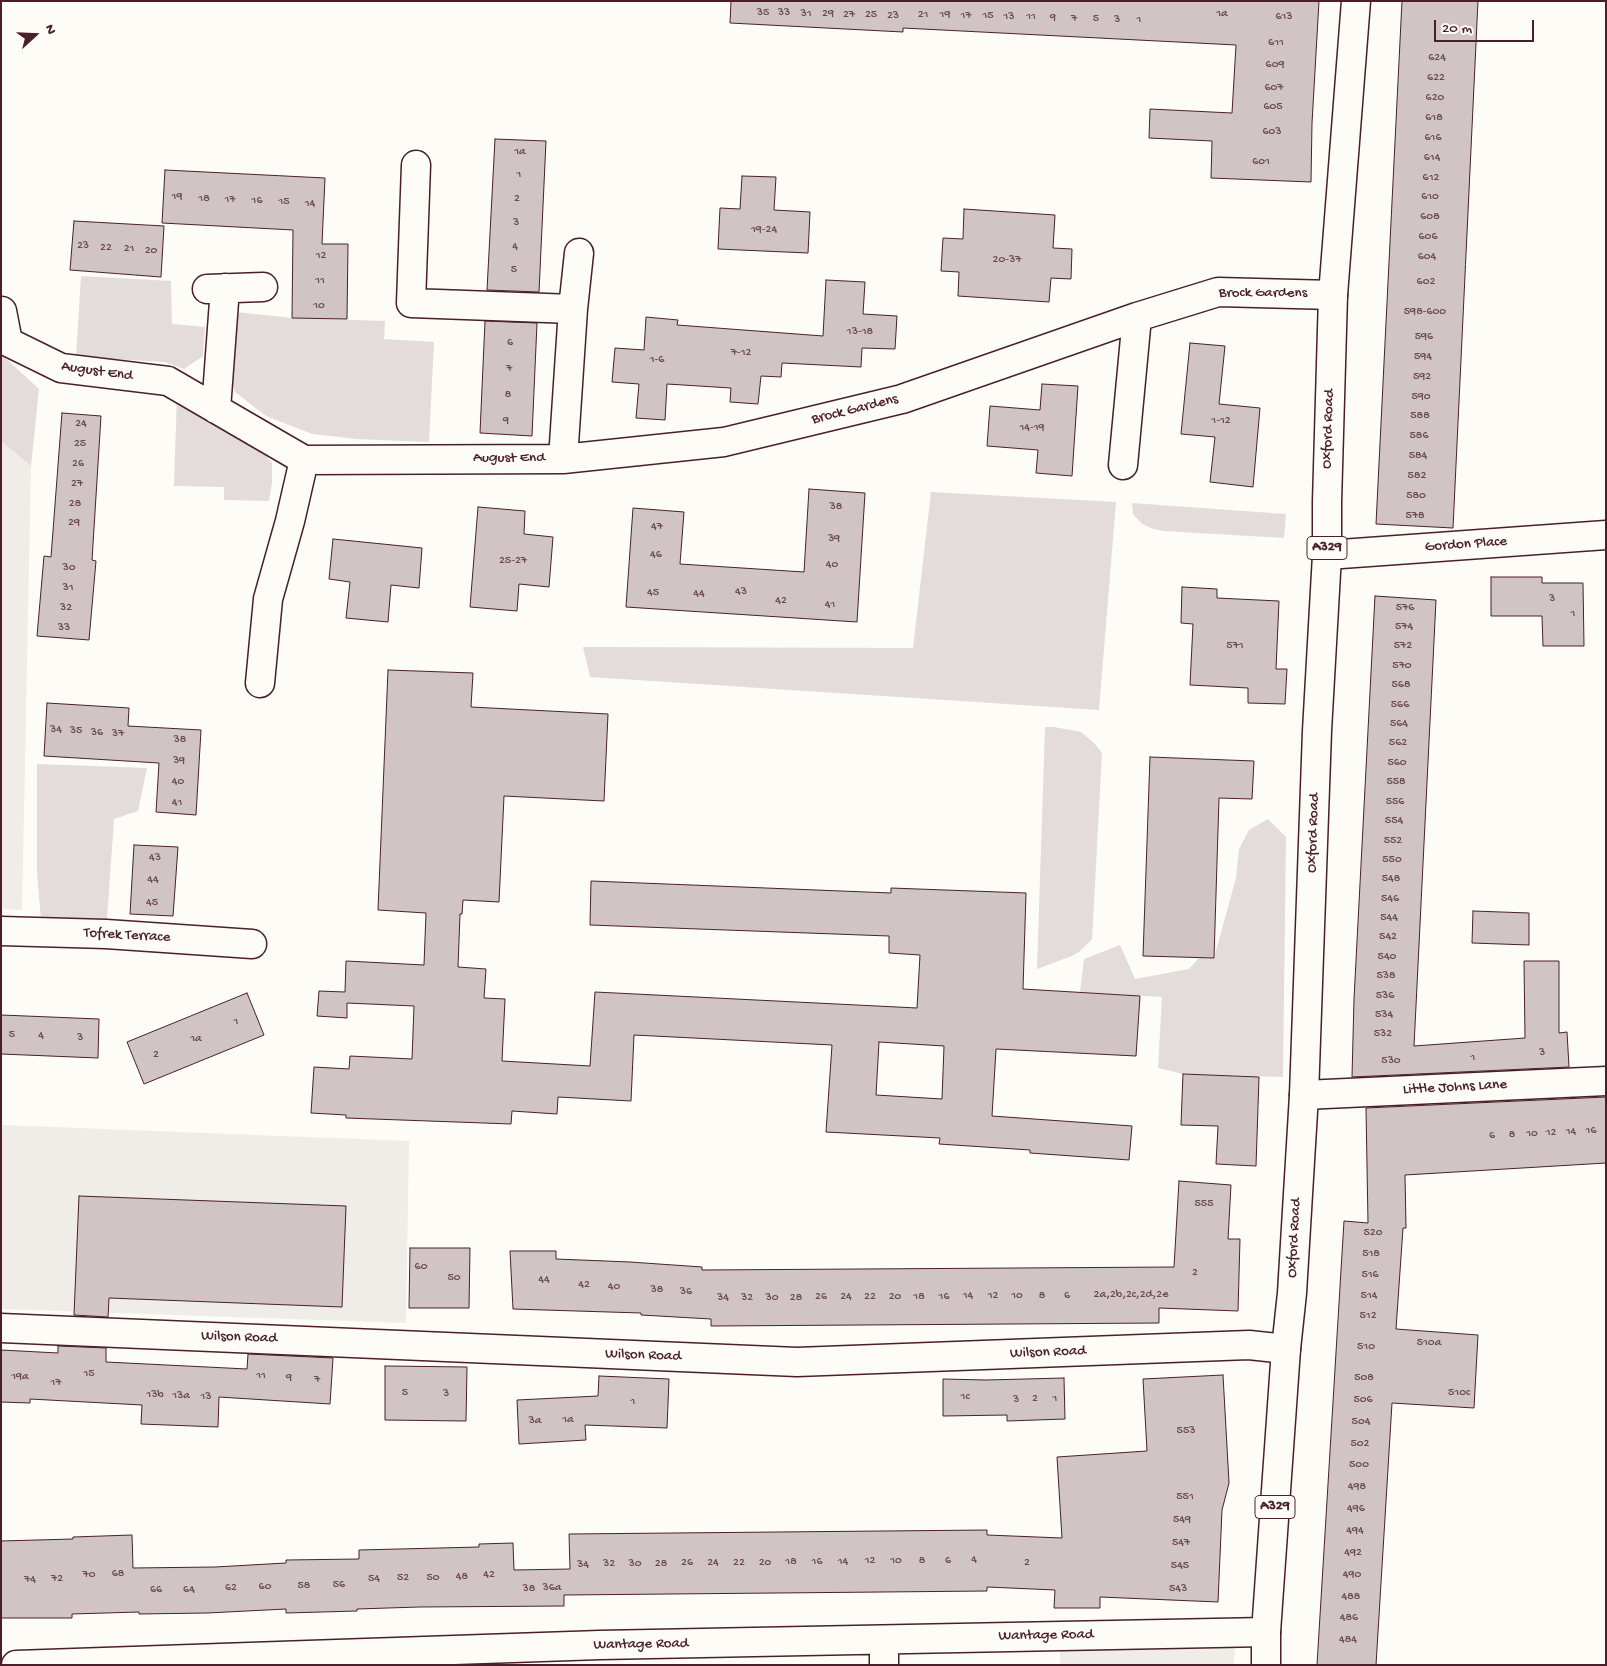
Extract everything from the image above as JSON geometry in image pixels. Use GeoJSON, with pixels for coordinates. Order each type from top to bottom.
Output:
{"type":"FeatureCollection","features":[{"type":"Feature","properties":{"kind":"street","name":"Oxford Road"},"geometry":{"type":"LineString","coordinates":[[1266,1665],[1266,1632],[1286,1349],[1292,1293],[1304,1096],[1317,731],[1327,555],[1333,294],[1356,1]]}},
{"type":"Feature","properties":{"kind":"street"},"geometry":{"type":"LineString","coordinates":[[416,164],[411,303],[573,308]]}},
{"type":"Feature","properties":{"kind":"street","name":"August End"},"geometry":{"type":"LineString","coordinates":[[2,311],[8,342],[61,368],[168,381],[304,460],[563,459],[573,308],[579,253]]}},
{"type":"Feature","properties":{"kind":"street"},"geometry":{"type":"LineString","coordinates":[[216,409],[216,288],[263,288]]}},
{"type":"Feature","properties":{"kind":"street","name":"Brock Gardens"},"geometry":{"type":"LineString","coordinates":[[563,459],[724,442],[892,401],[1137,317],[1218,292],[1333,294]]}},
{"type":"Feature","properties":{"kind":"street"},"geometry":{"type":"LineString","coordinates":[[1123,465],[1137,317]]}},
{"type":"Feature","properties":{"kind":"street"},"geometry":{"type":"LineString","coordinates":[[260,683],[268,599],[290,522],[304,460]]}},
{"type":"Feature","properties":{"kind":"street","name":"Gordon Place"},"geometry":{"type":"LineString","coordinates":[[1327,555],[1606,535]]}},
{"type":"Feature","properties":{"kind":"street","name":"Tofrek Terrace"},"geometry":{"type":"LineString","coordinates":[[1,930],[106,934],[252,944]]}},
{"type":"Feature","properties":{"kind":"street","name":"Little Johns Lane"},"geometry":{"type":"LineString","coordinates":[[1304,1096],[1606,1081]]}},
{"type":"Feature","properties":{"kind":"street","name":"Wilson Road"},"geometry":{"type":"LineString","coordinates":[[1,1328],[797,1362],[1249,1345],[1286,1349]]}},
{"type":"Feature","properties":{"kind":"street","name":"Wantage Road"},"geometry":{"type":"LineString","coordinates":[[16,1665],[884,1652],[1266,1632]]}},
{"type":"Feature","properties":{"kind":"shaded area"},"geometry":{"type":"Polygon","coordinates":[[[81,276],[171,281],[172,324],[205,327],[203,356],[184,369],[165,362],[76,357],[81,276]]]}},
{"type":"Feature","properties":{"kind":"shaded area"},"geometry":{"type":"Polygon","coordinates":[[[236,312],[292,318],[385,321],[384,339],[434,342],[429,442],[356,439],[312,434],[266,416],[235,392],[229,375],[236,312]]]}},
{"type":"Feature","properties":{"kind":"shaded area"},"geometry":{"type":"Polygon","coordinates":[[[1,354],[39,389],[31,466],[1,441],[1,354]]]}},
{"type":"Feature","properties":{"kind":"shaded area"},"geometry":{"type":"Polygon","coordinates":[[[177,394],[258,446],[272,463],[272,483],[269,501],[224,500],[224,487],[174,486],[177,394]]]}},
{"type":"Feature","properties":{"kind":"shaded area"},"geometry":{"type":"Polygon","coordinates":[[[1,441],[31,466],[22,910],[1,909],[1,441]]]}},
{"type":"Feature","properties":{"kind":"shaded area"},"geometry":{"type":"Polygon","coordinates":[[[931,492],[1116,502],[1099,710],[590,677],[583,647],[913,648],[931,492]]]}},
{"type":"Feature","properties":{"kind":"shaded area"},"geometry":{"type":"Polygon","coordinates":[[[1132,503],[1286,514],[1284,538],[1153,529],[1142,524],[1133,514],[1132,503]]]}},
{"type":"Feature","properties":{"kind":"shaded area"},"geometry":{"type":"Polygon","coordinates":[[[1045,727],[1081,732],[1102,753],[1092,939],[1072,956],[1037,969],[1045,727]]]}},
{"type":"Feature","properties":{"kind":"shaded area"},"geometry":{"type":"Polygon","coordinates":[[[37,764],[147,768],[138,811],[114,819],[106,934],[42,932],[37,872],[37,764]]]}},
{"type":"Feature","properties":{"kind":"shaded area"},"geometry":{"type":"Polygon","coordinates":[[[1268,819],[1286,837],[1283,1077],[1183,1074],[1158,1068],[1162,997],[1080,992],[1084,959],[1120,945],[1135,979],[1189,969],[1199,958],[1214,958],[1236,878],[1239,849],[1249,830],[1268,819]]]}},
{"type":"Feature","properties":{"kind":"shaded area"},"geometry":{"type":"Polygon","coordinates":[[[1,1125],[409,1141],[406,1323],[1,1309],[1,1125]]]}},
{"type":"Feature","properties":{"kind":"shaded area"},"geometry":{"type":"Polygon","coordinates":[[[1060,1643],[1235,1643],[1234,1665],[1060,1665],[1060,1643]]]}},
{"type":"Feature","properties":{"kind":"building"},"geometry":{"type":"Polygon","coordinates":[[[731,1],[1319,1],[1312,123],[1311,182],[1211,178],[1212,141],[1149,138],[1150,109],[1232,113],[1236,45],[903,28],[903,32],[730,23],[731,1]]]}},
{"type":"Feature","properties":{"kind":"building"},"geometry":{"type":"Polygon","coordinates":[[[1402,1],[1478,1],[1453,528],[1376,524],[1402,1]]]}},
{"type":"Feature","properties":{"kind":"building"},"geometry":{"type":"Polygon","coordinates":[[[495,139],[546,141],[539,292],[487,290],[495,139]]]}},
{"type":"Feature","properties":{"kind":"building"},"geometry":{"type":"Polygon","coordinates":[[[165,170],[325,178],[322,244],[348,244],[347,319],[292,318],[293,230],[162,223],[165,170]]]}},
{"type":"Feature","properties":{"kind":"building"},"geometry":{"type":"Polygon","coordinates":[[[742,176],[776,177],[774,210],[810,212],[808,253],[718,249],[720,208],[740,209],[742,176]]]}},
{"type":"Feature","properties":{"kind":"building"},"geometry":{"type":"Polygon","coordinates":[[[964,209],[1055,215],[1053,248],[1072,249],[1071,279],[1051,278],[1049,302],[958,296],[959,272],[941,271],[943,238],[963,239],[964,209]]]}},
{"type":"Feature","properties":{"kind":"building"},"geometry":{"type":"Polygon","coordinates":[[[74,221],[164,226],[161,277],[70,270],[74,221]]]}},
{"type":"Feature","properties":{"kind":"building"},"geometry":{"type":"Polygon","coordinates":[[[826,280],[865,282],[863,314],[897,316],[895,349],[862,348],[861,367],[782,363],[781,377],[761,376],[758,404],[730,402],[731,388],[667,384],[665,420],[636,418],[639,384],[612,382],[615,348],[644,350],[646,317],[678,320],[677,325],[823,336],[826,280]]]}},
{"type":"Feature","properties":{"kind":"building"},"geometry":{"type":"Polygon","coordinates":[[[485,321],[537,323],[532,436],[480,433],[485,321]]]}},
{"type":"Feature","properties":{"kind":"building"},"geometry":{"type":"Polygon","coordinates":[[[1190,343],[1225,346],[1219,404],[1260,408],[1253,487],[1210,482],[1215,437],[1181,434],[1190,343]]]}},
{"type":"Feature","properties":{"kind":"building"},"geometry":{"type":"Polygon","coordinates":[[[1042,384],[1078,386],[1072,476],[1036,473],[1038,450],[987,446],[990,406],[1040,410],[1042,384]]]}},
{"type":"Feature","properties":{"kind":"building"},"geometry":{"type":"Polygon","coordinates":[[[62,413],[101,416],[92,560],[96,561],[89,640],[37,636],[44,556],[51,557],[62,413]]]}},
{"type":"Feature","properties":{"kind":"building"},"geometry":{"type":"Polygon","coordinates":[[[809,489],[865,493],[857,622],[626,607],[633,508],[684,512],[680,564],[804,572],[809,489]]]}},
{"type":"Feature","properties":{"kind":"building"},"geometry":{"type":"Polygon","coordinates":[[[478,507],[525,511],[524,534],[553,537],[549,587],[519,584],[517,611],[470,607],[478,507]]]}},
{"type":"Feature","properties":{"kind":"building"},"geometry":{"type":"Polygon","coordinates":[[[333,539],[422,548],[419,588],[391,585],[388,622],[346,618],[350,582],[329,579],[333,539]]]}},
{"type":"Feature","properties":{"kind":"building"},"geometry":{"type":"Polygon","coordinates":[[[1491,577],[1542,577],[1542,583],[1583,583],[1584,646],[1543,646],[1542,616],[1491,616],[1491,577]]]}},
{"type":"Feature","properties":{"kind":"building"},"geometry":{"type":"Polygon","coordinates":[[[1182,587],[1217,589],[1217,598],[1279,601],[1276,669],[1287,669],[1285,704],[1248,703],[1248,688],[1190,685],[1193,624],[1181,623],[1182,587]]]}},
{"type":"Feature","properties":{"kind":"building"},"geometry":{"type":"Polygon","coordinates":[[[1375,596],[1436,600],[1414,1046],[1525,1038],[1524,961],[1559,961],[1559,1033],[1567,1032],[1569,1067],[1352,1077],[1354,999],[1375,596]]]}},
{"type":"Feature","properties":{"kind":"building"},"geometry":{"type":"Polygon","coordinates":[[[388,670],[473,673],[471,707],[608,714],[604,801],[504,796],[499,902],[463,900],[462,914],[460,914],[458,967],[486,969],[484,998],[505,999],[502,1061],[590,1066],[595,992],[917,1008],[920,955],[889,953],[889,936],[590,925],[591,881],[891,893],[891,888],[1026,893],[1023,989],[1140,996],[1136,1056],[996,1049],[992,1116],[1132,1126],[1129,1160],[1030,1153],[1030,1150],[939,1144],[940,1138],[826,1132],[832,1045],[634,1035],[631,1101],[558,1097],[557,1114],[512,1111],[511,1124],[346,1118],[346,1115],[311,1113],[314,1067],[349,1069],[350,1056],[412,1059],[414,1006],[347,1003],[347,1018],[317,1016],[319,991],[345,992],[346,961],[424,965],[426,913],[378,910],[388,670]],[[879,1042],[876,1095],[942,1099],[944,1046],[879,1042]]]}},
{"type":"Feature","properties":{"kind":"building"},"geometry":{"type":"Polygon","coordinates":[[[47,703],[129,708],[128,726],[201,730],[196,815],[156,812],[159,763],[44,756],[47,703]]]}},
{"type":"Feature","properties":{"kind":"building"},"geometry":{"type":"Polygon","coordinates":[[[1150,757],[1254,761],[1252,799],[1219,798],[1214,958],[1143,956],[1150,757]]]}},
{"type":"Feature","properties":{"kind":"building"},"geometry":{"type":"Polygon","coordinates":[[[134,845],[178,847],[173,916],[130,914],[134,845]]]}},
{"type":"Feature","properties":{"kind":"building"},"geometry":{"type":"Polygon","coordinates":[[[1473,911],[1529,913],[1529,945],[1472,943],[1473,911]]]}},
{"type":"Feature","properties":{"kind":"building"},"geometry":{"type":"Polygon","coordinates":[[[247,993],[264,1035],[144,1084],[127,1042],[247,993]]]}},
{"type":"Feature","properties":{"kind":"building"},"geometry":{"type":"Polygon","coordinates":[[[1,1015],[99,1019],[98,1058],[1,1054],[1,1015]]]}},
{"type":"Feature","properties":{"kind":"building"},"geometry":{"type":"Polygon","coordinates":[[[1183,1074],[1259,1077],[1256,1166],[1216,1164],[1218,1126],[1181,1125],[1183,1074]]]}},
{"type":"Feature","properties":{"kind":"building"},"geometry":{"type":"Polygon","coordinates":[[[1606,1097],[1606,1163],[1405,1175],[1406,1228],[1403,1228],[1396,1329],[1478,1335],[1474,1408],[1392,1403],[1376,1665],[1317,1665],[1344,1221],[1368,1223],[1366,1108],[1606,1097]]]}},
{"type":"Feature","properties":{"kind":"building"},"geometry":{"type":"Polygon","coordinates":[[[1179,1181],[1231,1185],[1228,1239],[1240,1239],[1238,1311],[1159,1308],[1159,1323],[711,1326],[711,1319],[641,1315],[641,1313],[513,1309],[510,1251],[556,1251],[556,1259],[702,1267],[702,1270],[1174,1267],[1179,1181]]]}},
{"type":"Feature","properties":{"kind":"building"},"geometry":{"type":"Polygon","coordinates":[[[79,1196],[346,1206],[342,1307],[109,1298],[108,1317],[74,1315],[79,1196]]]}},
{"type":"Feature","properties":{"kind":"building"},"geometry":{"type":"Polygon","coordinates":[[[410,1248],[470,1248],[469,1308],[409,1308],[410,1248]]]}},
{"type":"Feature","properties":{"kind":"building"},"geometry":{"type":"Polygon","coordinates":[[[58,1346],[106,1348],[106,1362],[247,1369],[248,1354],[333,1358],[330,1404],[219,1397],[218,1427],[141,1424],[142,1405],[30,1399],[30,1403],[1,1402],[1,1350],[58,1353],[58,1346]]]}},
{"type":"Feature","properties":{"kind":"building"},"geometry":{"type":"Polygon","coordinates":[[[385,1366],[467,1367],[466,1421],[385,1420],[385,1366]]]}},
{"type":"Feature","properties":{"kind":"building"},"geometry":{"type":"Polygon","coordinates":[[[1223,1375],[1229,1483],[1222,1510],[1218,1602],[1100,1597],[1100,1608],[1054,1608],[1055,1590],[987,1587],[987,1591],[564,1595],[564,1606],[419,1607],[286,1613],[286,1609],[207,1613],[139,1614],[139,1612],[72,1614],[72,1618],[1,1618],[1,1541],[132,1535],[133,1568],[215,1567],[286,1563],[286,1560],[359,1559],[359,1550],[479,1547],[479,1544],[513,1543],[514,1570],[570,1569],[569,1534],[987,1530],[987,1535],[1062,1538],[1057,1457],[1147,1451],[1143,1379],[1223,1375]]]}},
{"type":"Feature","properties":{"kind":"building"},"geometry":{"type":"Polygon","coordinates":[[[599,1376],[669,1379],[667,1428],[585,1425],[586,1440],[519,1444],[517,1400],[598,1396],[599,1376]]]}},
{"type":"Feature","properties":{"kind":"building"},"geometry":{"type":"Polygon","coordinates":[[[1064,1378],[1065,1419],[1007,1421],[1007,1415],[943,1416],[943,1379],[1064,1378]]]}}]}
